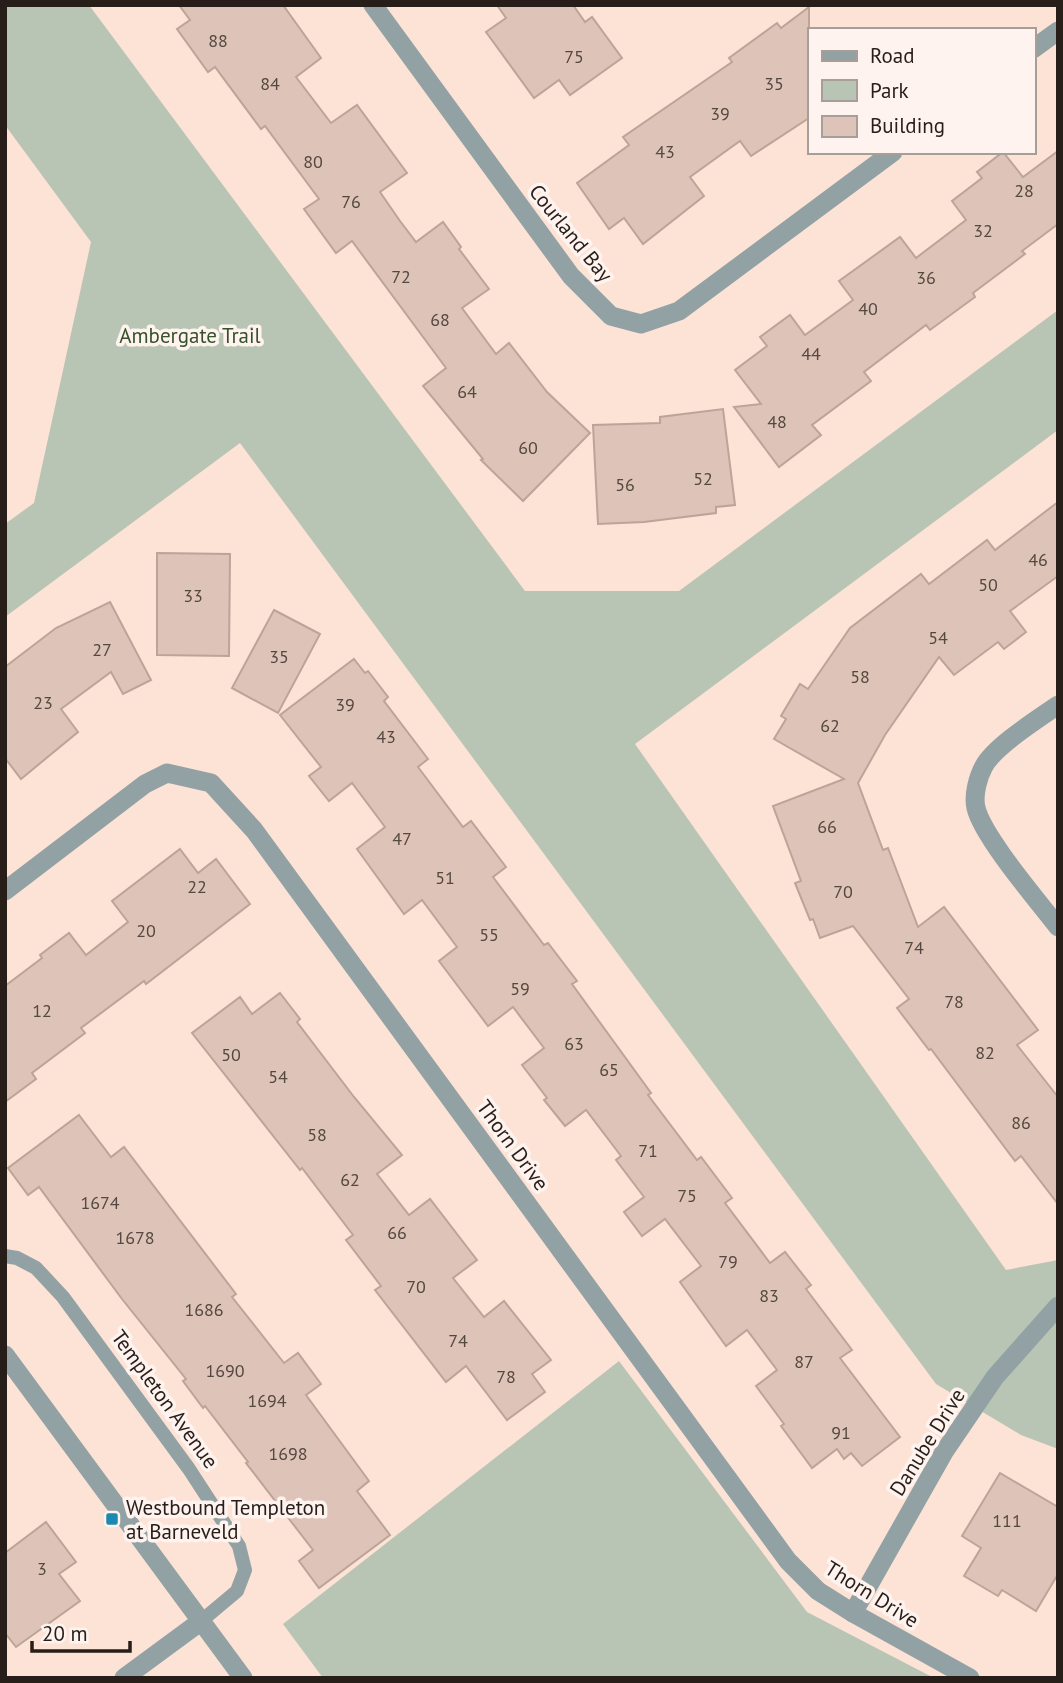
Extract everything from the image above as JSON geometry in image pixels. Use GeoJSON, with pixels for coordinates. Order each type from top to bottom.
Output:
{"type":"FeatureCollection","features":[{"type":"Feature","properties":{"kind":"street","name":"Courland Bay"},"geometry":{"type":"LineString","coordinates":[[373,5],[571,276],[611,316],[641,324],[679,311],[890,154]]}},
{"type":"Feature","properties":{"kind":"street"},"geometry":{"type":"LineString","coordinates":[[1035,47],[1058,30]]}},
{"type":"Feature","properties":{"kind":"street"},"geometry":{"type":"LineString","coordinates":[[1058,705],[1006,744],[984,765],[975,794],[976,808],[986,829],[1058,927]]}},
{"type":"Feature","properties":{"kind":"street","name":"Thorn Drive"},"geometry":{"type":"LineString","coordinates":[[5,891],[145,784],[167,773],[211,783],[254,830],[788,1561],[818,1591],[853,1614],[970,1678]]}},
{"type":"Feature","properties":{"kind":"street","name":"Danube Drive"},"geometry":{"type":"LineString","coordinates":[[853,1614],[944,1452],[995,1377],[1058,1306]]}},
{"type":"Feature","properties":{"kind":"street"},"geometry":{"type":"LineString","coordinates":[[5,1355],[243,1678]]}},
{"type":"Feature","properties":{"kind":"street"},"geometry":{"type":"LineString","coordinates":[[124,1678],[201,1622]]}},
{"type":"Feature","properties":{"kind":"lane","name":"Templeton Avenue"},"geometry":{"type":"LineString","coordinates":[[5,1256],[17,1258],[36,1268],[63,1297],[189,1469],[239,1546],[245,1570],[237,1591],[201,1622]]}},
{"type":"Feature","properties":{"kind":"green space","name":"Ambergate Trail"},"geometry":{"type":"Polygon","coordinates":[[[5,5],[89,5],[525,591],[679,591],[1058,310],[1058,430],[635,744],[1006,1270],[1058,1260],[1058,1449],[1021,1435],[936,1384],[240,443],[5,617],[5,524],[34,503],[91,242],[5,125],[5,5]]]}},
{"type":"Feature","properties":{"kind":"green space"},"geometry":{"type":"Polygon","coordinates":[[[619,1361],[807,1612],[934,1678],[323,1678],[283,1624],[619,1361]]]}},
{"type":"Feature","properties":{"kind":"building"},"geometry":{"type":"Polygon","coordinates":[[[179,5],[283,5],[321,58],[296,77],[331,123],[357,105],[407,173],[380,192],[400,221],[416,242],[443,222],[489,289],[462,308],[496,354],[509,343],[547,392],[590,433],[523,501],[481,460],[483,459],[423,386],[446,368],[352,241],[336,253],[304,209],[319,199],[265,126],[261,129],[215,67],[208,72],[177,29],[190,20],[179,5]]]}},
{"type":"Feature","properties":{"kind":"building"},"geometry":{"type":"Polygon","coordinates":[[[497,5],[573,5],[585,22],[592,17],[622,58],[570,95],[559,80],[534,98],[486,32],[506,18],[497,5]]]}},
{"type":"Feature","properties":{"kind":"building"},"geometry":{"type":"Polygon","coordinates":[[[809,7],[808,119],[751,156],[740,141],[690,177],[704,196],[643,244],[624,218],[609,229],[577,183],[629,145],[623,137],[732,62],[729,58],[777,23],[781,28],[809,7]]]}},
{"type":"Feature","properties":{"kind":"building"},"geometry":{"type":"Polygon","coordinates":[[[1058,151],[1058,224],[1022,251],[1025,254],[973,293],[975,297],[930,330],[926,325],[864,372],[871,381],[812,425],[821,435],[779,467],[734,407],[761,404],[735,370],[767,346],[760,337],[790,315],[805,335],[853,300],[839,281],[900,237],[916,258],[966,220],[952,201],[982,178],[977,172],[1000,154],[1005,154],[1023,177],[1058,151]]]}},
{"type":"Feature","properties":{"kind":"building"},"geometry":{"type":"Polygon","coordinates":[[[723,409],[735,505],[716,507],[716,513],[644,522],[598,524],[593,425],[660,423],[660,417],[723,409]]]}},
{"type":"Feature","properties":{"kind":"building"},"geometry":{"type":"Polygon","coordinates":[[[1058,502],[1058,576],[1010,611],[1026,632],[1004,649],[998,642],[954,675],[939,657],[885,735],[858,783],[883,850],[888,848],[918,927],[944,907],[1038,1030],[1017,1045],[1058,1097],[1058,1204],[1021,1156],[1015,1161],[897,1008],[909,999],[853,926],[820,938],[795,883],[801,881],[773,806],[844,779],[774,739],[786,719],[781,716],[800,684],[808,689],[850,628],[921,574],[929,584],[987,540],[995,550],[1058,502]]]}},
{"type":"Feature","properties":{"kind":"building"},"geometry":{"type":"Polygon","coordinates":[[[157,553],[230,554],[229,656],[157,655],[157,553]]]}},
{"type":"Feature","properties":{"kind":"building"},"geometry":{"type":"Polygon","coordinates":[[[110,602],[151,680],[123,694],[111,672],[61,709],[78,732],[21,779],[5,758],[5,667],[56,628],[110,602]]]}},
{"type":"Feature","properties":{"kind":"building"},"geometry":{"type":"Polygon","coordinates":[[[274,610],[320,634],[278,713],[232,688],[274,610]]]}},
{"type":"Feature","properties":{"kind":"building"},"geometry":{"type":"Polygon","coordinates":[[[354,659],[365,673],[368,671],[388,697],[384,701],[428,759],[418,767],[463,827],[471,821],[506,867],[493,877],[544,945],[548,943],[577,981],[572,984],[651,1093],[648,1095],[697,1160],[701,1157],[732,1198],[725,1203],[770,1263],[785,1252],[811,1285],[806,1289],[852,1350],[840,1358],[900,1437],[862,1466],[851,1453],[844,1459],[837,1449],[812,1468],[756,1386],[777,1370],[747,1330],[726,1346],[680,1282],[701,1266],[665,1219],[642,1236],[624,1212],[644,1197],[616,1160],[621,1156],[586,1110],[565,1126],[544,1100],[547,1098],[522,1065],[544,1048],[513,1007],[488,1026],[439,961],[457,947],[422,900],[404,914],[357,849],[385,827],[352,783],[329,801],[309,776],[321,767],[280,715],[354,659]]]}},
{"type":"Feature","properties":{"kind":"building"},"geometry":{"type":"Polygon","coordinates":[[[180,849],[198,873],[216,859],[250,904],[146,984],[144,981],[81,1028],[85,1033],[32,1073],[36,1079],[5,1102],[5,986],[69,933],[86,955],[128,922],[112,901],[180,849]]]}},
{"type":"Feature","properties":{"kind":"building"},"geometry":{"type":"Polygon","coordinates":[[[280,993],[300,1019],[297,1022],[402,1155],[377,1174],[409,1215],[430,1199],[477,1260],[453,1278],[484,1317],[504,1301],[551,1360],[532,1374],[545,1392],[507,1420],[466,1366],[446,1382],[375,1290],[381,1286],[346,1240],[353,1235],[192,1033],[240,997],[252,1014],[280,993]]]}},
{"type":"Feature","properties":{"kind":"building"},"geometry":{"type":"Polygon","coordinates":[[[79,1115],[111,1157],[124,1147],[236,1294],[232,1297],[284,1363],[298,1353],[321,1384],[306,1395],[369,1481],[357,1491],[390,1535],[319,1588],[299,1561],[313,1550],[246,1463],[248,1462],[205,1406],[203,1408],[183,1381],[186,1379],[122,1299],[39,1187],[28,1195],[8,1168],[79,1115]]]}},
{"type":"Feature","properties":{"kind":"building"},"geometry":{"type":"Polygon","coordinates":[[[1000,1473],[1058,1507],[1058,1574],[1036,1611],[1002,1590],[998,1596],[964,1576],[981,1548],[962,1536],[1000,1473]]]}},
{"type":"Feature","properties":{"kind":"building"},"geometry":{"type":"Polygon","coordinates":[[[46,1522],[76,1562],[59,1574],[80,1601],[16,1647],[5,1633],[5,1553],[46,1522]]]}},
{"type":"Feature","properties":{"kind":"place","name":"Westbound Templeton at Barneveld"},"geometry":{"type":"Point","coordinates":[112,1519]}}]}
